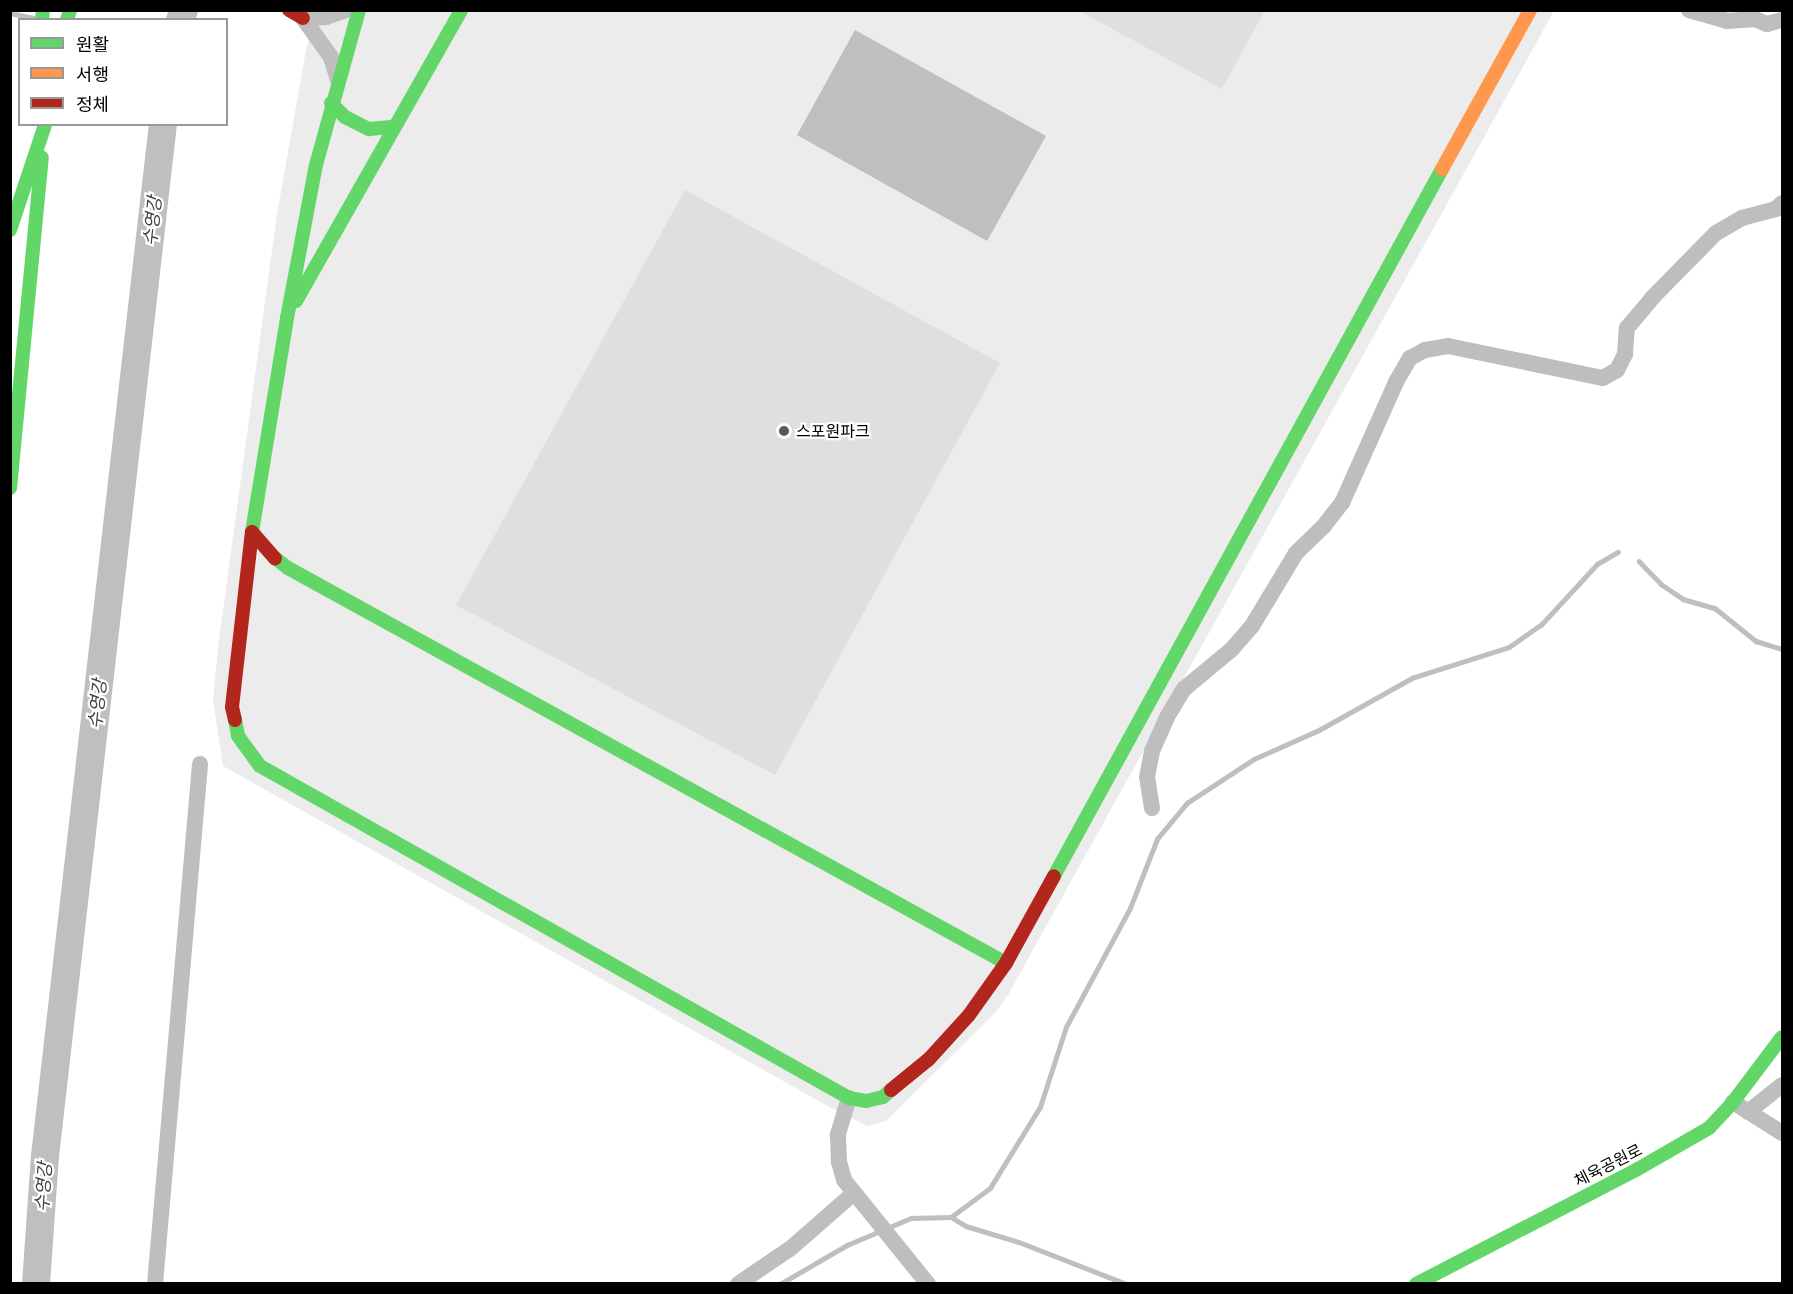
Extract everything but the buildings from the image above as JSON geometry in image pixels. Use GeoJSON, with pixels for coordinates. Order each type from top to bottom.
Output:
{"type":"FeatureCollection","features":[{"type":"Feature","properties":{"kind":"main road"},"geometry":{"type":"LineString","coordinates":[[359,10],[316,165],[287,318],[252,532],[232,707],[238,736],[261,766],[849,1098],[866,1101],[883,1097],[929,1059],[969,1015],[1006,963],[1530,10]]}},
{"type":"Feature","properties":{"kind":"main road"},"geometry":{"type":"LineString","coordinates":[[287,318],[461,10]]}},
{"type":"Feature","properties":{"kind":"main road"},"geometry":{"type":"LineString","coordinates":[[332,103],[345,117],[369,129],[394,127]]}},
{"type":"Feature","properties":{"kind":"main road"},"geometry":{"type":"LineString","coordinates":[[10,230],[45,126]]}},
{"type":"Feature","properties":{"kind":"main road"},"geometry":{"type":"LineString","coordinates":[[10,488],[45,126]]}},
{"type":"Feature","properties":{"kind":"main road"},"geometry":{"type":"LineString","coordinates":[[252,532],[272,556],[288,568],[1006,963]]}},
{"type":"Feature","properties":{"kind":"main road","name":"체육공원로"},"geometry":{"type":"LineString","coordinates":[[1416,1284],[1636,1170],[1709,1128],[1740,1107],[1782,1037]]}},
{"type":"Feature","properties":{"kind":"street"},"geometry":{"type":"LineString","coordinates":[[296,14],[326,17],[346,10]]}},
{"type":"Feature","properties":{"kind":"street"},"geometry":{"type":"LineString","coordinates":[[1689,10],[1727,21],[1755,14],[1767,24],[1782,20]]}},
{"type":"Feature","properties":{"kind":"street"},"geometry":{"type":"LineString","coordinates":[[296,14],[331,57],[338,80]]}},
{"type":"Feature","properties":{"kind":"street"},"geometry":{"type":"LineString","coordinates":[[1152,808],[1147,777],[1152,751],[1167,717],[1184,689],[1232,649],[1252,626],[1296,553],[1323,527],[1342,503],[1396,382],[1410,358],[1425,350],[1448,346],[1603,378],[1617,370],[1625,354],[1627,328],[1654,296],[1716,233],[1742,218],[1776,209],[1782,203]]}},
{"type":"Feature","properties":{"kind":"street"},"geometry":{"type":"LineString","coordinates":[[154,1284],[200,764]]}},
{"type":"Feature","properties":{"kind":"street"},"geometry":{"type":"LineString","coordinates":[[1740,1107],[1782,1085]]}},
{"type":"Feature","properties":{"kind":"street"},"geometry":{"type":"LineString","coordinates":[[849,1098],[838,1136],[844,1180],[856,1198],[928,1284]]}},
{"type":"Feature","properties":{"kind":"street"},"geometry":{"type":"LineString","coordinates":[[1740,1107],[1782,1133]]}},
{"type":"Feature","properties":{"kind":"street"},"geometry":{"type":"LineString","coordinates":[[738,1284],[791,1248],[856,1198]]}},
{"type":"Feature","properties":{"kind":"shaded area","name":"스포원파크"},"geometry":{"type":"Polygon","coordinates":[[[317,11],[1554,11],[1008,995],[996,1012],[886,1121],[868,1126],[833,1109],[223,766],[213,700],[218,647],[277,214],[306,50],[317,11]]]}},
{"type":"Feature","properties":{"kind":"shaded area"},"geometry":{"type":"Polygon","coordinates":[[[855,30],[1046,136],[987,241],[797,135],[855,30]]]}},
{"type":"Feature","properties":{"kind":"waterway","name":"수영강"},"geometry":{"type":"LineString","coordinates":[[181,18],[184,10]]}},
{"type":"Feature","properties":{"kind":"waterway"},"geometry":{"type":"LineString","coordinates":[[10,13],[34,18]]}},
{"type":"Feature","properties":{"kind":"waterway","name":"수영강"},"geometry":{"type":"LineString","coordinates":[[36,1284],[45,1156],[163,126]]}},
{"type":"Feature","properties":{"kind":"waterway"},"geometry":{"type":"LineString","coordinates":[[780,1284],[847,1245],[911,1218],[951,1217],[990,1188],[1040,1107],[1066,1027],[1130,908],[1157,839],[1187,803],[1254,759],[1319,730],[1412,678],[1509,647],[1541,625],[1597,564],[1618,552]]}},
{"type":"Feature","properties":{"kind":"waterway"},"geometry":{"type":"LineString","coordinates":[[1639,561],[1661,584],[1683,599],[1715,608],[1756,641],[1782,649]]}},
{"type":"Feature","properties":{"kind":"waterway"},"geometry":{"type":"LineString","coordinates":[[951,1217],[966,1226],[1019,1242],[1127,1284]]}},
{"type":"Feature","properties":{"kind":"traffic: fast"},"geometry":{"type":"LineString","coordinates":[[42,18],[43,10]]}},
{"type":"Feature","properties":{"kind":"traffic: fast"},"geometry":{"type":"LineString","coordinates":[[68,18],[70,10]]}},
{"type":"Feature","properties":{"kind":"traffic: fast"},"geometry":{"type":"LineString","coordinates":[[252,532],[287,318],[316,165],[359,10]]}},
{"type":"Feature","properties":{"kind":"traffic: fast"},"geometry":{"type":"LineString","coordinates":[[296,301],[461,10]]}},
{"type":"Feature","properties":{"kind":"traffic: fast"},"geometry":{"type":"LineString","coordinates":[[331,103],[345,117],[369,129],[394,127]]}},
{"type":"Feature","properties":{"kind":"traffic: fast"},"geometry":{"type":"LineString","coordinates":[[10,230],[45,126]]}},
{"type":"Feature","properties":{"kind":"traffic: fast"},"geometry":{"type":"LineString","coordinates":[[10,488],[42,158]]}},
{"type":"Feature","properties":{"kind":"traffic: fast"},"geometry":{"type":"LineString","coordinates":[[1054,876],[1442,169]]}},
{"type":"Feature","properties":{"kind":"traffic: fast"},"geometry":{"type":"LineString","coordinates":[[275,558],[288,568],[1006,963]]}},
{"type":"Feature","properties":{"kind":"traffic: fast"},"geometry":{"type":"LineString","coordinates":[[235,720],[238,736],[260,766],[849,1098],[866,1101],[883,1097],[891,1090]]}},
{"type":"Feature","properties":{"kind":"traffic: fast"},"geometry":{"type":"LineString","coordinates":[[1416,1284],[1636,1170],[1709,1128],[1733,1102],[1782,1037]]}},
{"type":"Feature","properties":{"kind":"traffic: slow"},"geometry":{"type":"LineString","coordinates":[[1442,169],[1530,10]]}},
{"type":"Feature","properties":{"kind":"traffic: jam"},"geometry":{"type":"LineString","coordinates":[[289,10],[303,18]]}},
{"type":"Feature","properties":{"kind":"traffic: jam"},"geometry":{"type":"LineString","coordinates":[[235,720],[232,707],[252,532],[275,558]]}},
{"type":"Feature","properties":{"kind":"traffic: jam"},"geometry":{"type":"LineString","coordinates":[[891,1090],[929,1059],[969,1015],[1006,963],[1054,876]]}},
{"type":"Feature","properties":{"kind":"place","name":"스포원파크"},"geometry":{"type":"Point","coordinates":[784,431]}}]}
